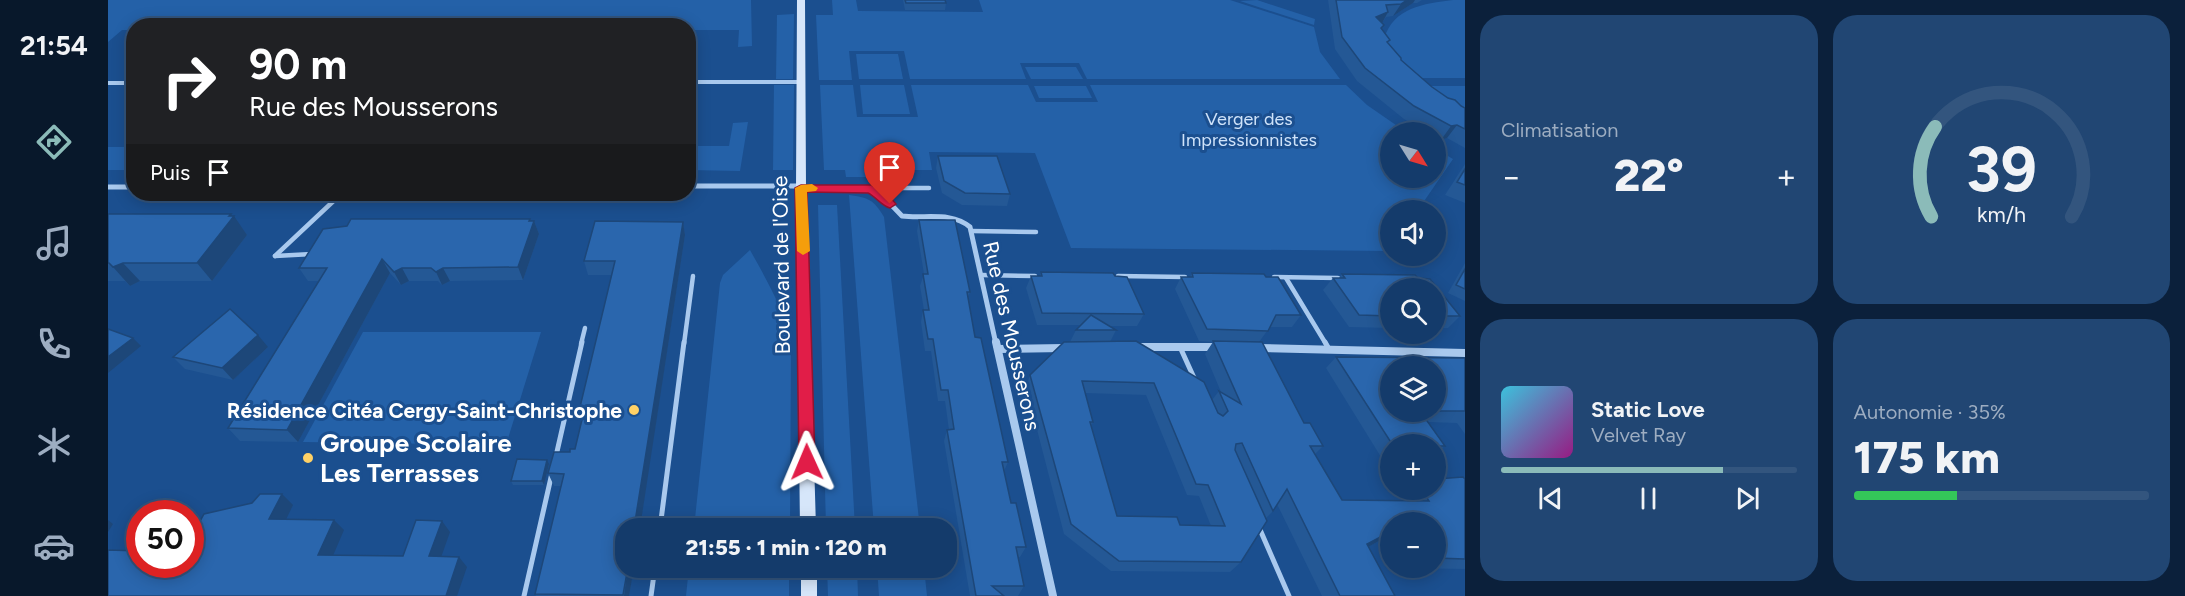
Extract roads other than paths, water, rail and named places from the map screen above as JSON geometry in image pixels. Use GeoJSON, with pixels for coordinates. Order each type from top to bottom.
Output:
{"type":"FeatureCollection","features":[{"type":"Feature","properties":{"kind":"main road","name":"Boulevard de l'Oise"},"geometry":{"type":"LineString","coordinates":[[801,0],[801,187],[808,518]]}},
{"type":"Feature","properties":{"kind":"main road"},"geometry":{"type":"LineString","coordinates":[[809,578],[809,596]]}},
{"type":"Feature","properties":{"kind":"street"},"geometry":{"type":"LineString","coordinates":[[108,82],[126,82]]}},
{"type":"Feature","properties":{"kind":"street"},"geometry":{"type":"LineString","coordinates":[[696,82],[800,82]]}},
{"type":"Feature","properties":{"kind":"street"},"geometry":{"type":"LineString","coordinates":[[696,186],[866,188],[878,192]]}},
{"type":"Feature","properties":{"kind":"street"},"geometry":{"type":"LineString","coordinates":[[108,187],[126,187]]}},
{"type":"Feature","properties":{"kind":"street","name":"Rue des Mousserons"},"geometry":{"type":"LineString","coordinates":[[878,192],[902,216],[958,219],[967,223],[981,275],[1053,596]]}},
{"type":"Feature","properties":{"kind":"street"},"geometry":{"type":"LineString","coordinates":[[1127,347],[1226,348]]}},
{"type":"Feature","properties":{"kind":"street"},"geometry":{"type":"LineString","coordinates":[[998,349],[1068,348]]}},
{"type":"Feature","properties":{"kind":"street"},"geometry":{"type":"LineString","coordinates":[[1249,348],[1465,353]]}},
{"type":"Feature","properties":{"kind":"lane"},"geometry":{"type":"LineString","coordinates":[[878,192],[892,188],[929,188]]}},
{"type":"Feature","properties":{"kind":"lane"},"geometry":{"type":"LineString","coordinates":[[317,254],[275,256],[334,201]]}},
{"type":"Feature","properties":{"kind":"lane"},"geometry":{"type":"LineString","coordinates":[[970,231],[1036,232]]}},
{"type":"Feature","properties":{"kind":"lane"},"geometry":{"type":"LineString","coordinates":[[981,275],[1038,276]]}},
{"type":"Feature","properties":{"kind":"lane"},"geometry":{"type":"LineString","coordinates":[[661,518],[693,276]]}},
{"type":"Feature","properties":{"kind":"lane"},"geometry":{"type":"LineString","coordinates":[[1106,276],[1196,277]]}},
{"type":"Feature","properties":{"kind":"lane"},"geometry":{"type":"LineString","coordinates":[[1264,277],[1344,278]]}},
{"type":"Feature","properties":{"kind":"lane"},"geometry":{"type":"LineString","coordinates":[[1286,278],[1329,349]]}},
{"type":"Feature","properties":{"kind":"lane"},"geometry":{"type":"LineString","coordinates":[[524,596],[585,328]]}},
{"type":"Feature","properties":{"kind":"lane"},"geometry":{"type":"LineString","coordinates":[[1180,347],[1200,390]]}},
{"type":"Feature","properties":{"kind":"lane"},"geometry":{"type":"LineString","coordinates":[[1257,522],[1289,596]]}},
{"type":"Feature","properties":{"kind":"lane"},"geometry":{"type":"LineString","coordinates":[[651,596],[653,578]]}},
{"type":"Feature","properties":{"kind":"place","name":"Résidence Citéa Cergy-Saint-Christophe"},"geometry":{"type":"Point","coordinates":[634,410]}},
{"type":"Feature","properties":{"kind":"place","name":"Groupe Scolaire Les Terrasses"},"geometry":{"type":"Point","coordinates":[308,458]}},
{"type":"Feature","properties":{"kind":"park label","name":"Verger des Impressionnistes"},"geometry":{"type":"Point","coordinates":[1249,129]}}]}
